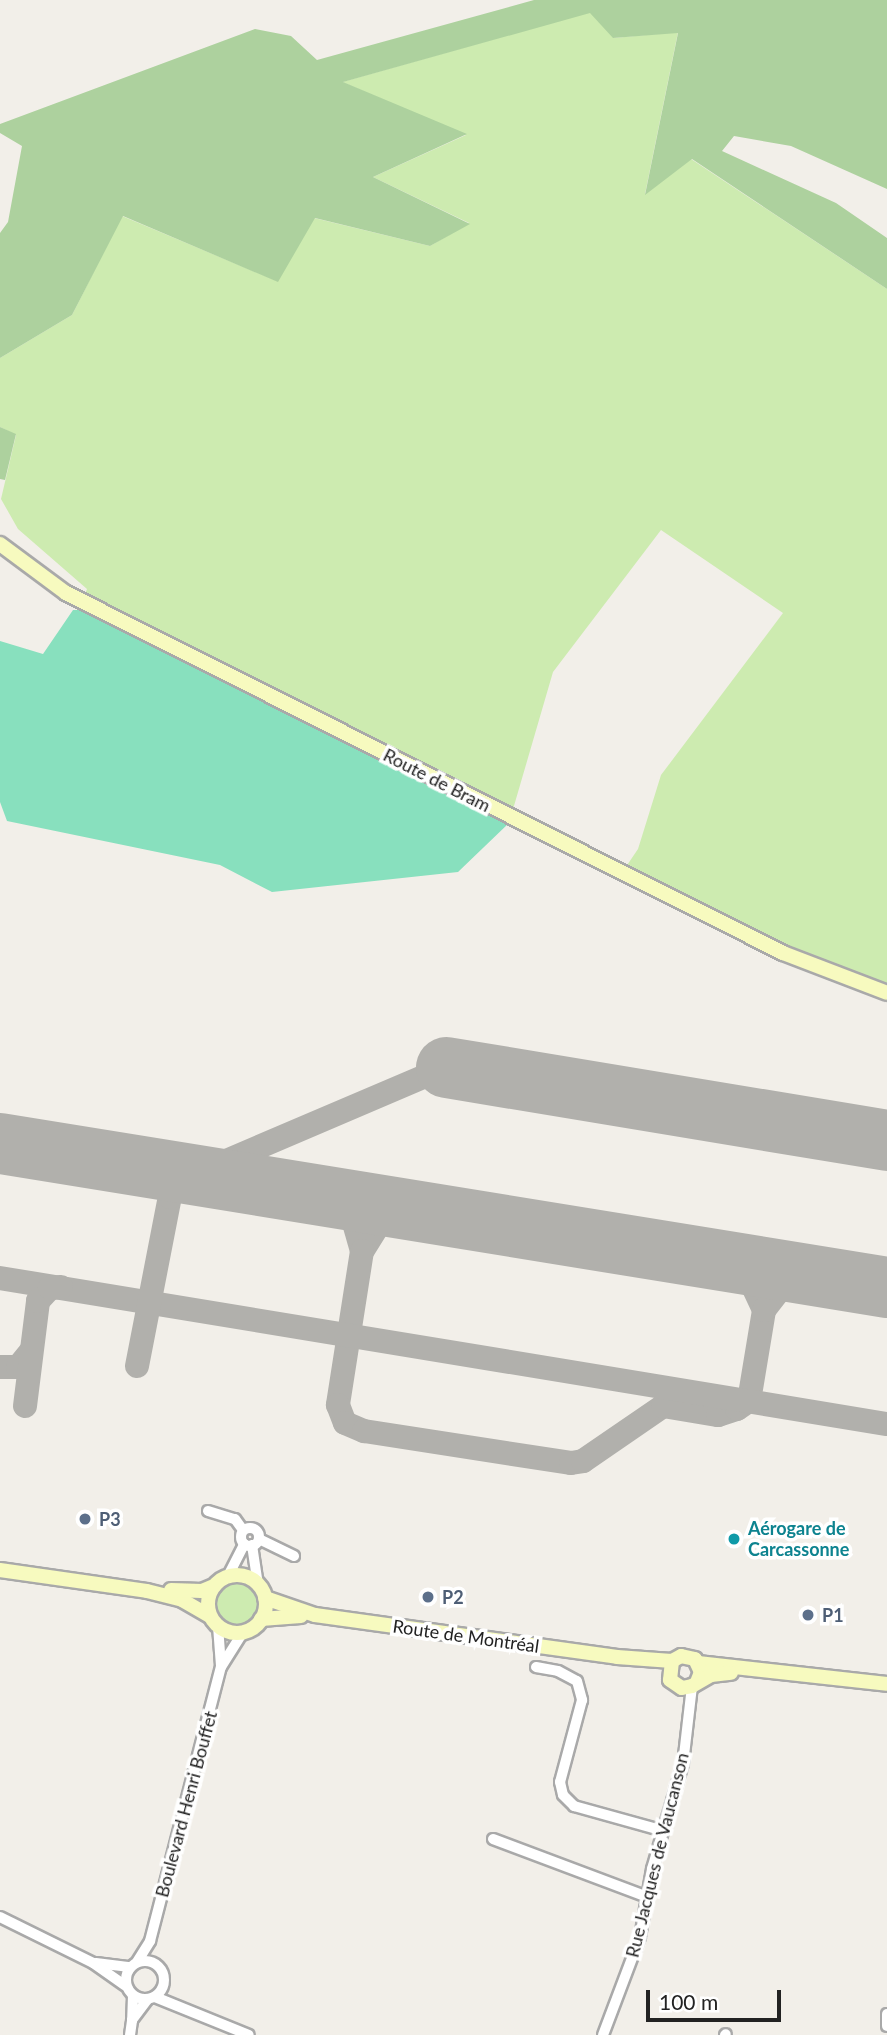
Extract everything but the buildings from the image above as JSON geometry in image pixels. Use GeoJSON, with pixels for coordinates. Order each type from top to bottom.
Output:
{"type":"FeatureCollection","features":[{"type":"Feature","properties":{"kind":"main road","name":"Route de Bram"},"geometry":{"type":"LineString","coordinates":[[0,544],[66,593],[783,953],[887,993]]}},
{"type":"Feature","properties":{"kind":"main road"},"geometry":{"type":"LineString","coordinates":[[0,1570],[147,1591],[182,1600],[214,1621],[243,1632],[261,1619],[262,1591],[244,1576],[228,1576],[202,1591],[147,1591]]}},
{"type":"Feature","properties":{"kind":"main road"},"geometry":{"type":"LineString","coordinates":[[214,1586],[208,1601],[214,1621]]}},
{"type":"Feature","properties":{"kind":"main road","name":"Route de Montréal"},"geometry":{"type":"LineString","coordinates":[[262,1591],[315,1615]]}},
{"type":"Feature","properties":{"kind":"main road","name":"Route de Montréal"},"geometry":{"type":"LineString","coordinates":[[261,1619],[315,1615],[617,1657],[670,1668],[687,1656],[698,1663]]}},
{"type":"Feature","properties":{"kind":"main road"},"geometry":{"type":"LineString","coordinates":[[689,1685],[698,1663],[887,1684]]}},
{"type":"Feature","properties":{"kind":"main road"},"geometry":{"type":"LineString","coordinates":[[670,1668],[689,1685]]}},
{"type":"Feature","properties":{"kind":"main road"},"geometry":{"type":"LineString","coordinates":[[689,1685],[711,1675],[761,1671]]}},
{"type":"Feature","properties":{"kind":"street"},"geometry":{"type":"LineString","coordinates":[[208,1510],[235,1519],[252,1543],[294,1556]]}},
{"type":"Feature","properties":{"kind":"street"},"geometry":{"type":"LineString","coordinates":[[243,1530],[254,1528],[252,1543],[262,1591]]}},
{"type":"Feature","properties":{"kind":"street"},"geometry":{"type":"LineString","coordinates":[[228,1576],[252,1543]]}},
{"type":"Feature","properties":{"kind":"street","name":"Boulevard Henri Bouffet"},"geometry":{"type":"LineString","coordinates":[[214,1621],[221,1667]]}},
{"type":"Feature","properties":{"kind":"street","name":"Boulevard Henri Bouffet"},"geometry":{"type":"LineString","coordinates":[[134,1965],[150,1941],[221,1667],[243,1632]]}},
{"type":"Feature","properties":{"kind":"street"},"geometry":{"type":"LineString","coordinates":[[536,1667],[558,1671],[577,1682],[582,1700],[560,1782],[563,1795],[574,1806],[664,1831]]}},
{"type":"Feature","properties":{"kind":"street","name":"Rue Jacques de Vaucanson"},"geometry":{"type":"LineString","coordinates":[[603,2035],[640,1937],[647,1897],[683,1765],[689,1685]]}},
{"type":"Feature","properties":{"kind":"street"},"geometry":{"type":"LineString","coordinates":[[494,1839],[647,1897]]}},
{"type":"Feature","properties":{"kind":"street"},"geometry":{"type":"LineString","coordinates":[[0,1917],[93,1963],[125,1985],[132,1996],[130,2035]]}},
{"type":"Feature","properties":{"kind":"street","name":"Boulevard Henri Bouffet"},"geometry":{"type":"LineString","coordinates":[[150,1941],[156,1964]]}},
{"type":"Feature","properties":{"kind":"street"},"geometry":{"type":"LineString","coordinates":[[93,1963],[156,1964],[177,2002]]}},
{"type":"Feature","properties":{"kind":"street"},"geometry":{"type":"LineString","coordinates":[[125,1985],[134,1965]]}},
{"type":"Feature","properties":{"kind":"street"},"geometry":{"type":"LineString","coordinates":[[132,2020],[164,1982]]}},
{"type":"Feature","properties":{"kind":"street"},"geometry":{"type":"LineString","coordinates":[[132,1996],[177,2002],[249,2035]]}},
{"type":"Feature","properties":{"kind":"street"},"geometry":{"type":"LineString","coordinates":[[887,2014],[887,2026]]}},
{"type":"Feature","properties":{"kind":"green space"},"geometry":{"type":"Polygon","coordinates":[[[534,0],[887,0],[887,189],[791,146],[734,136],[722,151],[836,203],[887,238],[887,289],[692,159],[645,195],[678,33],[613,38],[590,13],[343,82],[467,134],[373,177],[470,224],[430,246],[315,218],[278,282],[123,216],[72,315],[0,358],[0,233],[8,222],[22,146],[0,133],[0,124],[255,29],[291,36],[317,60],[534,0]]]}},
{"type":"Feature","properties":{"kind":"green space"},"geometry":{"type":"Polygon","coordinates":[[[590,12],[614,38],[678,32],[645,194],[691,159],[887,289],[887,996],[617,880],[638,849],[661,775],[783,613],[661,530],[553,672],[509,823],[79,610],[87,589],[18,529],[1,499],[16,435],[0,427],[0,358],[72,315],[122,216],[277,281],[314,218],[430,246],[469,223],[373,177],[466,135],[342,82],[590,12]]]}},
{"type":"Feature","properties":{"kind":"green space"},"geometry":{"type":"Polygon","coordinates":[[[0,427],[16,434],[5,480],[0,479],[0,427]]]}},
{"type":"Feature","properties":{"kind":"green space"},"geometry":{"type":"Polygon","coordinates":[[[73,610],[79,610],[509,823],[458,872],[272,892],[220,865],[7,821],[0,802],[0,641],[43,654],[73,610]]]}},
{"type":"Feature","properties":{"kind":"green space"},"geometry":{"type":"Polygon","coordinates":[[[237,1581],[252,1588],[259,1603],[252,1618],[237,1625],[222,1618],[215,1603],[222,1588],[237,1581]]]}},
{"type":"Feature","properties":{"kind":"taxiway"},"geometry":{"type":"LineString","coordinates":[[137,1366],[170,1197],[177,1182],[446,1067]]}},
{"type":"Feature","properties":{"kind":"taxiway"},"geometry":{"type":"LineString","coordinates":[[150,1167],[166,1179],[170,1197]]}},
{"type":"Feature","properties":{"kind":"taxiway"},"geometry":{"type":"LineString","coordinates":[[324,1195],[352,1216],[362,1251]]}},
{"type":"Feature","properties":{"kind":"taxiway"},"geometry":{"type":"LineString","coordinates":[[413,1210],[383,1218],[362,1251],[338,1405],[345,1423],[364,1431],[571,1463],[583,1461],[663,1406],[718,1415],[737,1409],[749,1401],[764,1310],[748,1275],[726,1261]]}},
{"type":"Feature","properties":{"kind":"taxiway"},"geometry":{"type":"LineString","coordinates":[[764,1310],[782,1287],[812,1275]]}},
{"type":"Feature","properties":{"kind":"taxiway"},"geometry":{"type":"LineString","coordinates":[[0,1278],[887,1424]]}},
{"type":"Feature","properties":{"kind":"taxiway"},"geometry":{"type":"LineString","coordinates":[[25,1406],[38,1301],[50,1288],[61,1287]]}},
{"type":"Feature","properties":{"kind":"taxiway"},"geometry":{"type":"LineString","coordinates":[[0,1367],[18,1367],[30,1352]]}},
{"type":"Feature","properties":{"kind":"runway"},"geometry":{"type":"LineString","coordinates":[[446,1067],[887,1140]]}},
{"type":"Feature","properties":{"kind":"runway"},"geometry":{"type":"LineString","coordinates":[[0,1143],[887,1287]]}},
{"type":"Feature","properties":{"kind":"place","name":"P3"},"geometry":{"type":"Point","coordinates":[85,1519]}},
{"type":"Feature","properties":{"kind":"place","name":"Aérogare de Carcassonne"},"geometry":{"type":"Point","coordinates":[734,1539]}},
{"type":"Feature","properties":{"kind":"place","name":"P2"},"geometry":{"type":"Point","coordinates":[428,1597]}},
{"type":"Feature","properties":{"kind":"place","name":"P1"},"geometry":{"type":"Point","coordinates":[808,1615]}}]}
